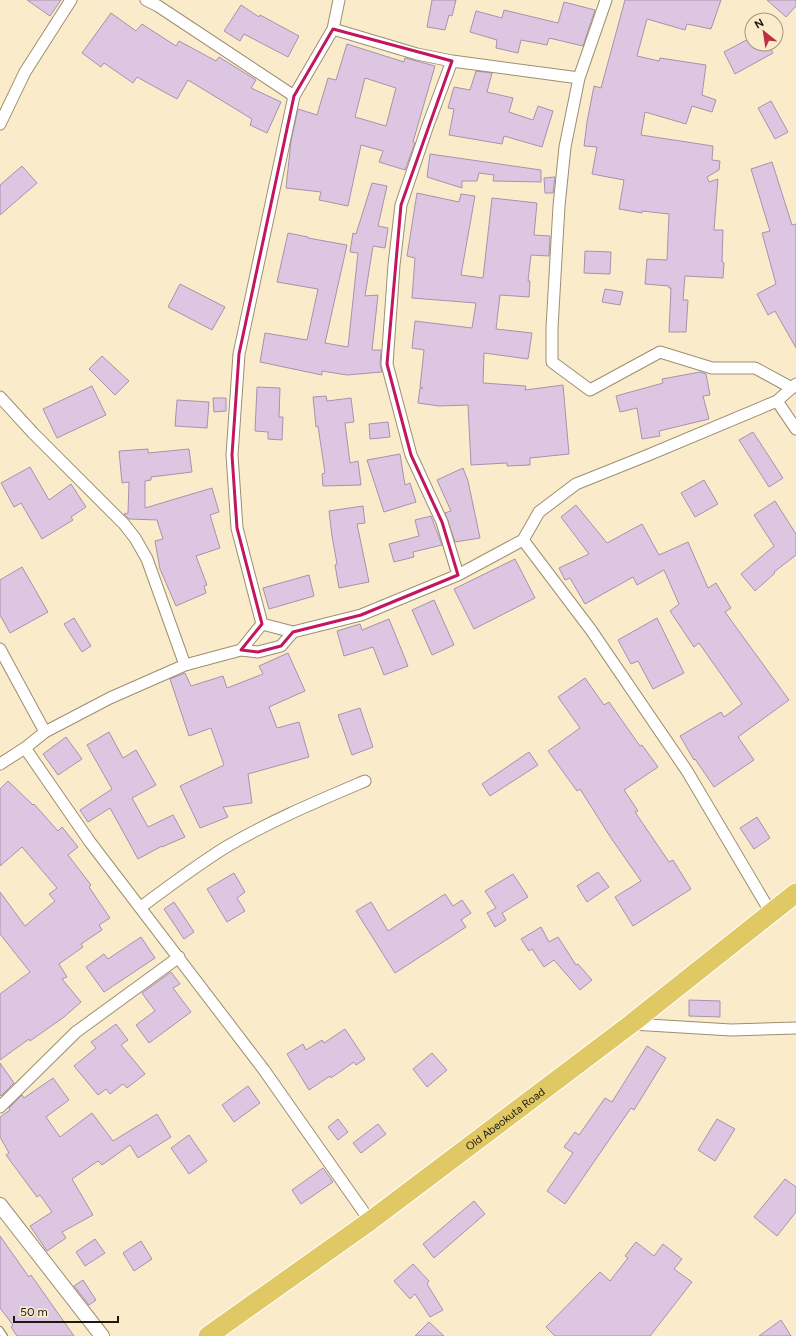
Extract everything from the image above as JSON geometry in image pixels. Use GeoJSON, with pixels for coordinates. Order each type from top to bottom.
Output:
{"type":"FeatureCollection","features":[{"type":"Feature","properties":{"kind":"highway","name":"Old Abeokuta Road"},"geometry":{"type":"LineString","coordinates":[[208,1336],[370,1221],[631,1024],[796,893]]}},
{"type":"Feature","properties":{"kind":"street"},"geometry":{"type":"LineString","coordinates":[[0,124],[26,72],[70,0]]}},
{"type":"Feature","properties":{"kind":"street"},"geometry":{"type":"LineString","coordinates":[[146,0],[165,10],[294,96]]}},
{"type":"Feature","properties":{"kind":"street"},"geometry":{"type":"LineString","coordinates":[[262,624],[237,528],[232,455],[239,354],[294,96],[333,29],[339,0]]}},
{"type":"Feature","properties":{"kind":"street"},"geometry":{"type":"LineString","coordinates":[[262,624],[293,632],[361,615],[458,574],[523,540],[539,512],[576,484],[777,401],[794,386],[755,368],[712,368],[660,352],[590,390],[552,362],[552,328],[559,206],[565,147],[579,78],[606,0]]}},
{"type":"Feature","properties":{"kind":"street"},"geometry":{"type":"LineString","coordinates":[[333,29],[417,54],[452,61],[579,78]]}},
{"type":"Feature","properties":{"kind":"street"},"geometry":{"type":"LineString","coordinates":[[452,61],[428,125],[401,205],[394,265],[387,364],[411,455],[442,522],[458,574]]}},
{"type":"Feature","properties":{"kind":"street"},"geometry":{"type":"LineString","coordinates":[[0,397],[33,433],[124,524],[135,538],[147,559],[185,665]]}},
{"type":"Feature","properties":{"kind":"street"},"geometry":{"type":"LineString","coordinates":[[777,401],[796,429]]}},
{"type":"Feature","properties":{"kind":"street"},"geometry":{"type":"LineString","coordinates":[[523,540],[590,630],[687,771],[771,913]]}},
{"type":"Feature","properties":{"kind":"street"},"geometry":{"type":"LineString","coordinates":[[241,650],[262,624]]}},
{"type":"Feature","properties":{"kind":"street"},"geometry":{"type":"LineString","coordinates":[[0,764],[25,748],[45,732],[110,698],[185,665],[241,650],[258,652],[281,646],[293,632]]}},
{"type":"Feature","properties":{"kind":"street"},"geometry":{"type":"LineString","coordinates":[[0,649],[45,732]]}},
{"type":"Feature","properties":{"kind":"street"},"geometry":{"type":"LineString","coordinates":[[25,748],[90,842],[179,956],[264,1070],[370,1221]]}},
{"type":"Feature","properties":{"kind":"street"},"geometry":{"type":"LineString","coordinates":[[141,907],[177,879],[227,847],[287,815],[365,781]]}},
{"type":"Feature","properties":{"kind":"street"},"geometry":{"type":"LineString","coordinates":[[0,1107],[76,1032],[179,956]]}},
{"type":"Feature","properties":{"kind":"street"},"geometry":{"type":"LineString","coordinates":[[631,1024],[731,1030],[796,1028]]}},
{"type":"Feature","properties":{"kind":"street"},"geometry":{"type":"LineString","coordinates":[[0,1205],[102,1336]]}},
{"type":"Feature","properties":{"kind":"lane"},"geometry":{"type":"LineString","coordinates":[[0,1330],[4,1336]]}},
{"type":"Feature","properties":{"kind":"highlighted area"},"geometry":{"type":"Polygon","coordinates":[[[333,29],[452,61],[401,205],[387,364],[411,455],[442,522],[458,575],[361,615],[293,632],[281,646],[258,652],[241,650],[262,624],[237,528],[232,455],[239,354],[294,96],[333,29]]]}},
{"type":"Feature","properties":{"kind":"building"},"geometry":{"type":"Polygon","coordinates":[[[27,0],[61,0],[50,16],[27,0]]]}},
{"type":"Feature","properties":{"kind":"building"},"geometry":{"type":"Polygon","coordinates":[[[432,0],[456,0],[452,16],[449,15],[445,30],[427,27],[432,0]]]}},
{"type":"Feature","properties":{"kind":"building"},"geometry":{"type":"Polygon","coordinates":[[[625,0],[721,0],[711,29],[687,24],[685,30],[647,19],[637,56],[659,61],[660,58],[706,65],[702,95],[716,100],[712,112],[692,106],[686,124],[645,112],[641,135],[713,146],[712,160],[720,161],[719,170],[707,177],[709,182],[718,179],[714,230],[723,230],[723,278],[685,276],[683,300],[688,300],[686,332],[669,332],[671,288],[669,288],[669,286],[645,284],[647,259],[667,260],[669,214],[642,211],[642,213],[619,209],[624,180],[592,174],[597,147],[584,146],[594,86],[601,88],[625,0]]]}},
{"type":"Feature","properties":{"kind":"building"},"geometry":{"type":"Polygon","coordinates":[[[767,0],[796,0],[796,6],[786,17],[784,12],[780,12],[767,0]]]}},
{"type":"Feature","properties":{"kind":"building"},"geometry":{"type":"Polygon","coordinates":[[[564,2],[595,10],[583,46],[549,38],[547,45],[521,40],[518,53],[496,48],[497,40],[470,32],[476,11],[502,18],[504,10],[558,23],[564,2]]]}},
{"type":"Feature","properties":{"kind":"building"},"geometry":{"type":"Polygon","coordinates":[[[241,5],[259,17],[260,15],[299,36],[288,57],[244,34],[240,41],[224,31],[241,5]]]}},
{"type":"Feature","properties":{"kind":"building"},"geometry":{"type":"Polygon","coordinates":[[[111,13],[136,31],[142,24],[176,46],[179,41],[216,61],[219,57],[256,80],[251,88],[281,102],[267,133],[250,125],[252,119],[188,80],[177,99],[137,77],[133,83],[104,63],[101,67],[82,53],[111,13]]]}},
{"type":"Feature","properties":{"kind":"building"},"geometry":{"type":"Polygon","coordinates":[[[744,41],[744,52],[773,53],[735,74],[724,52],[744,41]]]}},
{"type":"Feature","properties":{"kind":"building"},"geometry":{"type":"Polygon","coordinates":[[[347,44],[404,62],[405,58],[435,66],[413,142],[415,143],[405,170],[379,162],[383,151],[361,145],[348,206],[319,200],[321,192],[286,188],[291,141],[298,109],[317,115],[328,78],[336,80],[347,44]],[[365,78],[355,117],[386,126],[396,88],[365,78]]]}},
{"type":"Feature","properties":{"kind":"building"},"geometry":{"type":"Polygon","coordinates":[[[476,71],[492,73],[487,92],[513,98],[509,112],[533,120],[538,106],[553,111],[542,147],[504,136],[502,144],[449,135],[454,109],[448,108],[454,87],[470,90],[476,71]]]}},
{"type":"Feature","properties":{"kind":"building"},"geometry":{"type":"Polygon","coordinates":[[[771,101],[788,132],[775,139],[758,108],[771,101]]]}},
{"type":"Feature","properties":{"kind":"building"},"geometry":{"type":"Polygon","coordinates":[[[430,154],[541,170],[541,182],[493,181],[494,175],[479,173],[477,181],[462,181],[462,188],[427,177],[430,154]]]}},
{"type":"Feature","properties":{"kind":"building"},"geometry":{"type":"Polygon","coordinates":[[[772,162],[792,225],[796,224],[796,348],[775,311],[768,315],[757,294],[776,284],[762,233],[770,231],[751,169],[772,162]]]}},
{"type":"Feature","properties":{"kind":"building"},"geometry":{"type":"Polygon","coordinates":[[[22,166],[37,183],[0,215],[0,185],[22,166]]]}},
{"type":"Feature","properties":{"kind":"building"},"geometry":{"type":"Polygon","coordinates":[[[555,177],[553,193],[545,193],[544,178],[555,177]]]}},
{"type":"Feature","properties":{"kind":"building"},"geometry":{"type":"Polygon","coordinates":[[[372,183],[387,186],[378,226],[388,228],[385,248],[373,246],[365,296],[378,295],[372,350],[381,350],[380,364],[382,372],[347,375],[322,371],[322,375],[260,362],[265,333],[307,340],[318,289],[277,282],[288,233],[347,245],[325,343],[348,347],[358,253],[350,252],[353,233],[356,234],[372,183]]]}},
{"type":"Feature","properties":{"kind":"building"},"geometry":{"type":"Polygon","coordinates":[[[417,193],[459,202],[461,194],[475,196],[461,275],[483,278],[492,198],[537,203],[534,235],[550,236],[549,256],[531,255],[528,281],[530,281],[529,297],[500,295],[496,329],[532,333],[528,359],[484,353],[483,383],[526,386],[525,390],[563,385],[569,454],[530,458],[530,465],[507,466],[507,463],[471,465],[468,405],[439,406],[418,403],[420,388],[423,388],[420,387],[424,350],[412,348],[415,321],[472,328],[476,303],[412,298],[415,258],[407,256],[417,193]]]}},
{"type":"Feature","properties":{"kind":"building"},"geometry":{"type":"Polygon","coordinates":[[[585,251],[611,252],[610,274],[584,273],[585,251]]]}},
{"type":"Feature","properties":{"kind":"building"},"geometry":{"type":"Polygon","coordinates":[[[180,284],[225,307],[212,330],[168,307],[180,284]]]}},
{"type":"Feature","properties":{"kind":"building"},"geometry":{"type":"Polygon","coordinates":[[[605,289],[623,292],[620,305],[602,302],[605,289]]]}},
{"type":"Feature","properties":{"kind":"building"},"geometry":{"type":"Polygon","coordinates":[[[102,356],[129,381],[115,395],[89,369],[102,356]]]}},
{"type":"Feature","properties":{"kind":"building"},"geometry":{"type":"Polygon","coordinates":[[[700,372],[706,374],[710,395],[703,396],[709,419],[659,431],[660,436],[642,439],[637,408],[620,412],[616,396],[663,383],[662,379],[700,372]]]}},
{"type":"Feature","properties":{"kind":"building"},"geometry":{"type":"Polygon","coordinates":[[[92,386],[106,415],[57,438],[43,409],[92,386]]]}},
{"type":"Feature","properties":{"kind":"building"},"geometry":{"type":"Polygon","coordinates":[[[257,387],[280,388],[279,417],[283,417],[282,440],[268,439],[268,432],[255,431],[257,387]]]}},
{"type":"Feature","properties":{"kind":"building"},"geometry":{"type":"Polygon","coordinates":[[[326,396],[327,401],[351,398],[354,422],[345,423],[350,463],[358,461],[361,485],[323,486],[322,474],[325,473],[318,426],[316,427],[313,397],[326,396]]]}},
{"type":"Feature","properties":{"kind":"building"},"geometry":{"type":"Polygon","coordinates":[[[213,398],[226,398],[226,411],[214,412],[213,398]]]}},
{"type":"Feature","properties":{"kind":"building"},"geometry":{"type":"Polygon","coordinates":[[[177,400],[209,402],[207,428],[175,426],[177,400]]]}},
{"type":"Feature","properties":{"kind":"building"},"geometry":{"type":"Polygon","coordinates":[[[388,422],[390,437],[370,439],[369,424],[388,422]]]}},
{"type":"Feature","properties":{"kind":"building"},"geometry":{"type":"Polygon","coordinates":[[[753,432],[783,478],[769,487],[739,440],[753,432]]]}},
{"type":"Feature","properties":{"kind":"building"},"geometry":{"type":"Polygon","coordinates":[[[148,449],[148,453],[189,449],[192,472],[151,477],[151,480],[145,481],[145,508],[212,488],[219,512],[210,515],[220,548],[196,556],[207,585],[204,586],[206,593],[176,606],[160,569],[155,541],[163,539],[157,520],[129,519],[124,514],[128,513],[129,482],[122,483],[119,451],[148,449]]]}},
{"type":"Feature","properties":{"kind":"building"},"geometry":{"type":"Polygon","coordinates":[[[400,454],[405,485],[410,483],[416,502],[384,512],[367,460],[400,454]]]}},
{"type":"Feature","properties":{"kind":"building"},"geometry":{"type":"Polygon","coordinates":[[[30,467],[49,500],[71,484],[86,507],[71,517],[73,520],[42,539],[21,503],[14,507],[1,483],[30,467]]]}},
{"type":"Feature","properties":{"kind":"building"},"geometry":{"type":"Polygon","coordinates":[[[463,468],[468,481],[480,538],[455,542],[445,513],[451,511],[437,480],[463,468]]]}},
{"type":"Feature","properties":{"kind":"building"},"geometry":{"type":"Polygon","coordinates":[[[704,480],[718,504],[695,517],[681,493],[704,480]]]}},
{"type":"Feature","properties":{"kind":"building"},"geometry":{"type":"Polygon","coordinates":[[[775,501],[796,534],[796,555],[774,572],[775,573],[755,591],[741,574],[774,546],[754,515],[775,501]]]}},
{"type":"Feature","properties":{"kind":"building"},"geometry":{"type":"Polygon","coordinates":[[[576,505],[607,543],[642,524],[659,555],[688,542],[708,588],[716,583],[731,608],[725,612],[789,700],[738,737],[754,760],[714,787],[695,759],[694,760],[680,736],[721,712],[724,717],[742,704],[699,643],[694,647],[670,611],[679,604],[664,570],[637,585],[633,577],[585,604],[570,578],[565,580],[559,568],[589,554],[561,517],[576,505]]]}},
{"type":"Feature","properties":{"kind":"building"},"geometry":{"type":"Polygon","coordinates":[[[363,506],[365,523],[357,524],[369,582],[339,588],[329,511],[363,506]]]}},
{"type":"Feature","properties":{"kind":"building"},"geometry":{"type":"Polygon","coordinates":[[[431,516],[442,545],[413,552],[414,557],[394,562],[389,544],[419,536],[415,520],[431,516]]]}},
{"type":"Feature","properties":{"kind":"building"},"geometry":{"type":"Polygon","coordinates":[[[515,559],[535,598],[474,629],[454,589],[515,559]]]}},
{"type":"Feature","properties":{"kind":"building"},"geometry":{"type":"Polygon","coordinates":[[[22,567],[48,612],[10,633],[0,615],[0,580],[22,567]]]}},
{"type":"Feature","properties":{"kind":"building"},"geometry":{"type":"Polygon","coordinates":[[[309,575],[314,596],[269,609],[263,588],[309,575]]]}},
{"type":"Feature","properties":{"kind":"building"},"geometry":{"type":"Polygon","coordinates":[[[434,600],[454,645],[432,655],[412,610],[434,600]]]}},
{"type":"Feature","properties":{"kind":"building"},"geometry":{"type":"Polygon","coordinates":[[[74,618],[91,646],[82,652],[64,624],[74,618]]]}},
{"type":"Feature","properties":{"kind":"building"},"geometry":{"type":"Polygon","coordinates":[[[657,618],[684,673],[653,689],[638,661],[631,664],[618,640],[657,618]]]}},
{"type":"Feature","properties":{"kind":"building"},"geometry":{"type":"Polygon","coordinates":[[[389,619],[408,666],[384,675],[373,647],[344,656],[337,631],[360,624],[362,630],[389,619]]]}},
{"type":"Feature","properties":{"kind":"building"},"geometry":{"type":"Polygon","coordinates":[[[288,653],[305,691],[269,707],[277,728],[299,722],[309,757],[248,774],[252,803],[223,807],[228,817],[200,828],[180,786],[224,765],[211,728],[189,736],[170,679],[185,673],[191,686],[223,676],[227,688],[263,674],[259,666],[288,653]]]}},
{"type":"Feature","properties":{"kind":"building"},"geometry":{"type":"Polygon","coordinates":[[[585,678],[604,705],[609,702],[640,746],[642,745],[658,767],[624,790],[638,811],[635,812],[669,862],[673,860],[691,889],[633,926],[615,897],[641,881],[611,838],[580,789],[577,791],[548,751],[580,728],[558,697],[585,678]]]}},
{"type":"Feature","properties":{"kind":"building"},"geometry":{"type":"Polygon","coordinates":[[[360,708],[373,747],[352,755],[338,715],[360,708]]]}},
{"type":"Feature","properties":{"kind":"building"},"geometry":{"type":"Polygon","coordinates":[[[109,732],[123,758],[136,750],[156,785],[132,798],[148,827],[173,815],[185,837],[162,846],[138,859],[110,808],[88,822],[80,810],[112,789],[87,745],[109,732]]]}},
{"type":"Feature","properties":{"kind":"building"},"geometry":{"type":"Polygon","coordinates":[[[66,737],[82,759],[58,775],[43,754],[66,737]]]}},
{"type":"Feature","properties":{"kind":"building"},"geometry":{"type":"Polygon","coordinates":[[[529,752],[538,765],[490,796],[482,784],[529,752]]]}},
{"type":"Feature","properties":{"kind":"building"},"geometry":{"type":"Polygon","coordinates":[[[8,781],[33,805],[34,804],[58,831],[62,827],[78,847],[68,855],[91,885],[89,887],[110,918],[99,925],[102,930],[81,944],[83,947],[59,964],[67,977],[62,979],[81,1002],[64,1017],[30,1041],[29,1039],[0,1060],[0,994],[30,972],[0,934],[0,892],[25,926],[55,901],[49,894],[57,888],[22,847],[0,866],[0,789],[8,781]]]}},
{"type":"Feature","properties":{"kind":"building"},"geometry":{"type":"Polygon","coordinates":[[[757,817],[770,838],[754,849],[740,828],[757,817]]]}},
{"type":"Feature","properties":{"kind":"building"},"geometry":{"type":"Polygon","coordinates":[[[598,872],[609,887],[587,902],[577,886],[598,872]]]}},
{"type":"Feature","properties":{"kind":"building"},"geometry":{"type":"Polygon","coordinates":[[[234,873],[245,892],[237,898],[245,911],[227,922],[207,889],[234,873]]]}},
{"type":"Feature","properties":{"kind":"building"},"geometry":{"type":"Polygon","coordinates":[[[513,874],[528,897],[502,913],[506,920],[495,927],[487,913],[496,908],[485,891],[513,874]]]}},
{"type":"Feature","properties":{"kind":"building"},"geometry":{"type":"Polygon","coordinates":[[[445,894],[453,906],[462,900],[471,913],[461,920],[466,927],[395,973],[356,911],[371,902],[388,931],[445,894]]]}},
{"type":"Feature","properties":{"kind":"building"},"geometry":{"type":"Polygon","coordinates":[[[174,902],[194,932],[184,939],[164,909],[174,902]]]}},
{"type":"Feature","properties":{"kind":"building"},"geometry":{"type":"Polygon","coordinates":[[[541,927],[549,942],[558,937],[576,965],[578,964],[592,980],[580,990],[554,960],[544,967],[532,949],[529,951],[521,939],[541,927]]]}},
{"type":"Feature","properties":{"kind":"building"},"geometry":{"type":"Polygon","coordinates":[[[141,937],[155,958],[104,992],[86,967],[104,954],[108,959],[141,937]]]}},
{"type":"Feature","properties":{"kind":"building"},"geometry":{"type":"Polygon","coordinates":[[[171,972],[180,984],[173,988],[191,1012],[149,1043],[136,1025],[155,1011],[142,993],[171,972]]]}},
{"type":"Feature","properties":{"kind":"building"},"geometry":{"type":"Polygon","coordinates":[[[689,1000],[720,1001],[720,1017],[689,1016],[689,1000]]]}},
{"type":"Feature","properties":{"kind":"building"},"geometry":{"type":"Polygon","coordinates":[[[116,1024],[128,1040],[121,1045],[145,1074],[127,1088],[123,1084],[110,1094],[106,1089],[98,1095],[74,1066],[96,1048],[91,1042],[116,1024]]]}},
{"type":"Feature","properties":{"kind":"building"},"geometry":{"type":"Polygon","coordinates":[[[345,1029],[365,1059],[356,1065],[354,1062],[331,1078],[330,1076],[309,1090],[287,1054],[303,1044],[306,1050],[322,1040],[324,1043],[345,1029]]]}},
{"type":"Feature","properties":{"kind":"building"},"geometry":{"type":"Polygon","coordinates":[[[647,1046],[666,1058],[634,1110],[631,1108],[565,1204],[547,1191],[573,1153],[564,1147],[575,1132],[579,1135],[605,1098],[612,1102],[647,1046]]]}},
{"type":"Feature","properties":{"kind":"building"},"geometry":{"type":"Polygon","coordinates":[[[432,1053],[447,1070],[427,1087],[413,1069],[432,1053]]]}},
{"type":"Feature","properties":{"kind":"building"},"geometry":{"type":"Polygon","coordinates":[[[0,1063],[14,1083],[1,1096],[0,1095],[0,1063]]]}},
{"type":"Feature","properties":{"kind":"building"},"geometry":{"type":"Polygon","coordinates":[[[53,1078],[69,1100],[46,1117],[60,1137],[92,1113],[113,1141],[157,1114],[171,1137],[138,1158],[130,1145],[102,1165],[98,1161],[72,1179],[93,1215],[62,1232],[66,1238],[47,1251],[30,1226],[52,1212],[40,1195],[37,1197],[6,1155],[9,1153],[0,1137],[0,1117],[10,1110],[9,1108],[22,1095],[24,1098],[53,1078]]]}},
{"type":"Feature","properties":{"kind":"building"},"geometry":{"type":"Polygon","coordinates":[[[248,1086],[260,1103],[234,1122],[222,1105],[248,1086]]]}},
{"type":"Feature","properties":{"kind":"building"},"geometry":{"type":"Polygon","coordinates":[[[338,1119],[348,1132],[338,1140],[328,1127],[338,1119]]]}},
{"type":"Feature","properties":{"kind":"building"},"geometry":{"type":"Polygon","coordinates":[[[717,1119],[735,1129],[715,1161],[698,1150],[717,1119]]]}},
{"type":"Feature","properties":{"kind":"building"},"geometry":{"type":"Polygon","coordinates":[[[378,1124],[386,1134],[361,1153],[353,1143],[378,1124]]]}},
{"type":"Feature","properties":{"kind":"building"},"geometry":{"type":"Polygon","coordinates":[[[189,1135],[207,1161],[189,1174],[171,1148],[189,1135]]]}},
{"type":"Feature","properties":{"kind":"building"},"geometry":{"type":"Polygon","coordinates":[[[323,1168],[333,1182],[301,1204],[292,1190],[323,1168]]]}},
{"type":"Feature","properties":{"kind":"building"},"geometry":{"type":"Polygon","coordinates":[[[785,1179],[796,1187],[796,1212],[777,1236],[754,1217],[785,1179]]]}},
{"type":"Feature","properties":{"kind":"building"},"geometry":{"type":"Polygon","coordinates":[[[474,1201],[485,1214],[434,1258],[423,1244],[474,1201]]]}},
{"type":"Feature","properties":{"kind":"building"},"geometry":{"type":"Polygon","coordinates":[[[0,1236],[29,1277],[31,1275],[74,1336],[17,1336],[11,1327],[13,1325],[0,1308],[0,1236]]]}},
{"type":"Feature","properties":{"kind":"building"},"geometry":{"type":"Polygon","coordinates":[[[95,1239],[105,1253],[85,1266],[76,1252],[95,1239]]]}},
{"type":"Feature","properties":{"kind":"building"},"geometry":{"type":"Polygon","coordinates":[[[141,1241],[152,1259],[134,1271],[123,1253],[141,1241]]]}},
{"type":"Feature","properties":{"kind":"building"},"geometry":{"type":"Polygon","coordinates":[[[636,1242],[654,1256],[663,1244],[682,1259],[674,1269],[692,1282],[650,1336],[555,1336],[546,1327],[600,1272],[610,1281],[628,1258],[625,1256],[636,1242]]]}},
{"type":"Feature","properties":{"kind":"building"},"geometry":{"type":"Polygon","coordinates":[[[413,1264],[429,1281],[427,1284],[443,1310],[430,1317],[415,1294],[410,1299],[394,1281],[413,1264]]]}},
{"type":"Feature","properties":{"kind":"building"},"geometry":{"type":"Polygon","coordinates":[[[83,1280],[96,1300],[89,1305],[74,1286],[83,1280]]]}},
{"type":"Feature","properties":{"kind":"building"},"geometry":{"type":"Polygon","coordinates":[[[781,1320],[791,1336],[759,1336],[781,1320]]]}},
{"type":"Feature","properties":{"kind":"building"},"geometry":{"type":"Polygon","coordinates":[[[429,1322],[444,1336],[415,1336],[429,1322]]]}}]}
